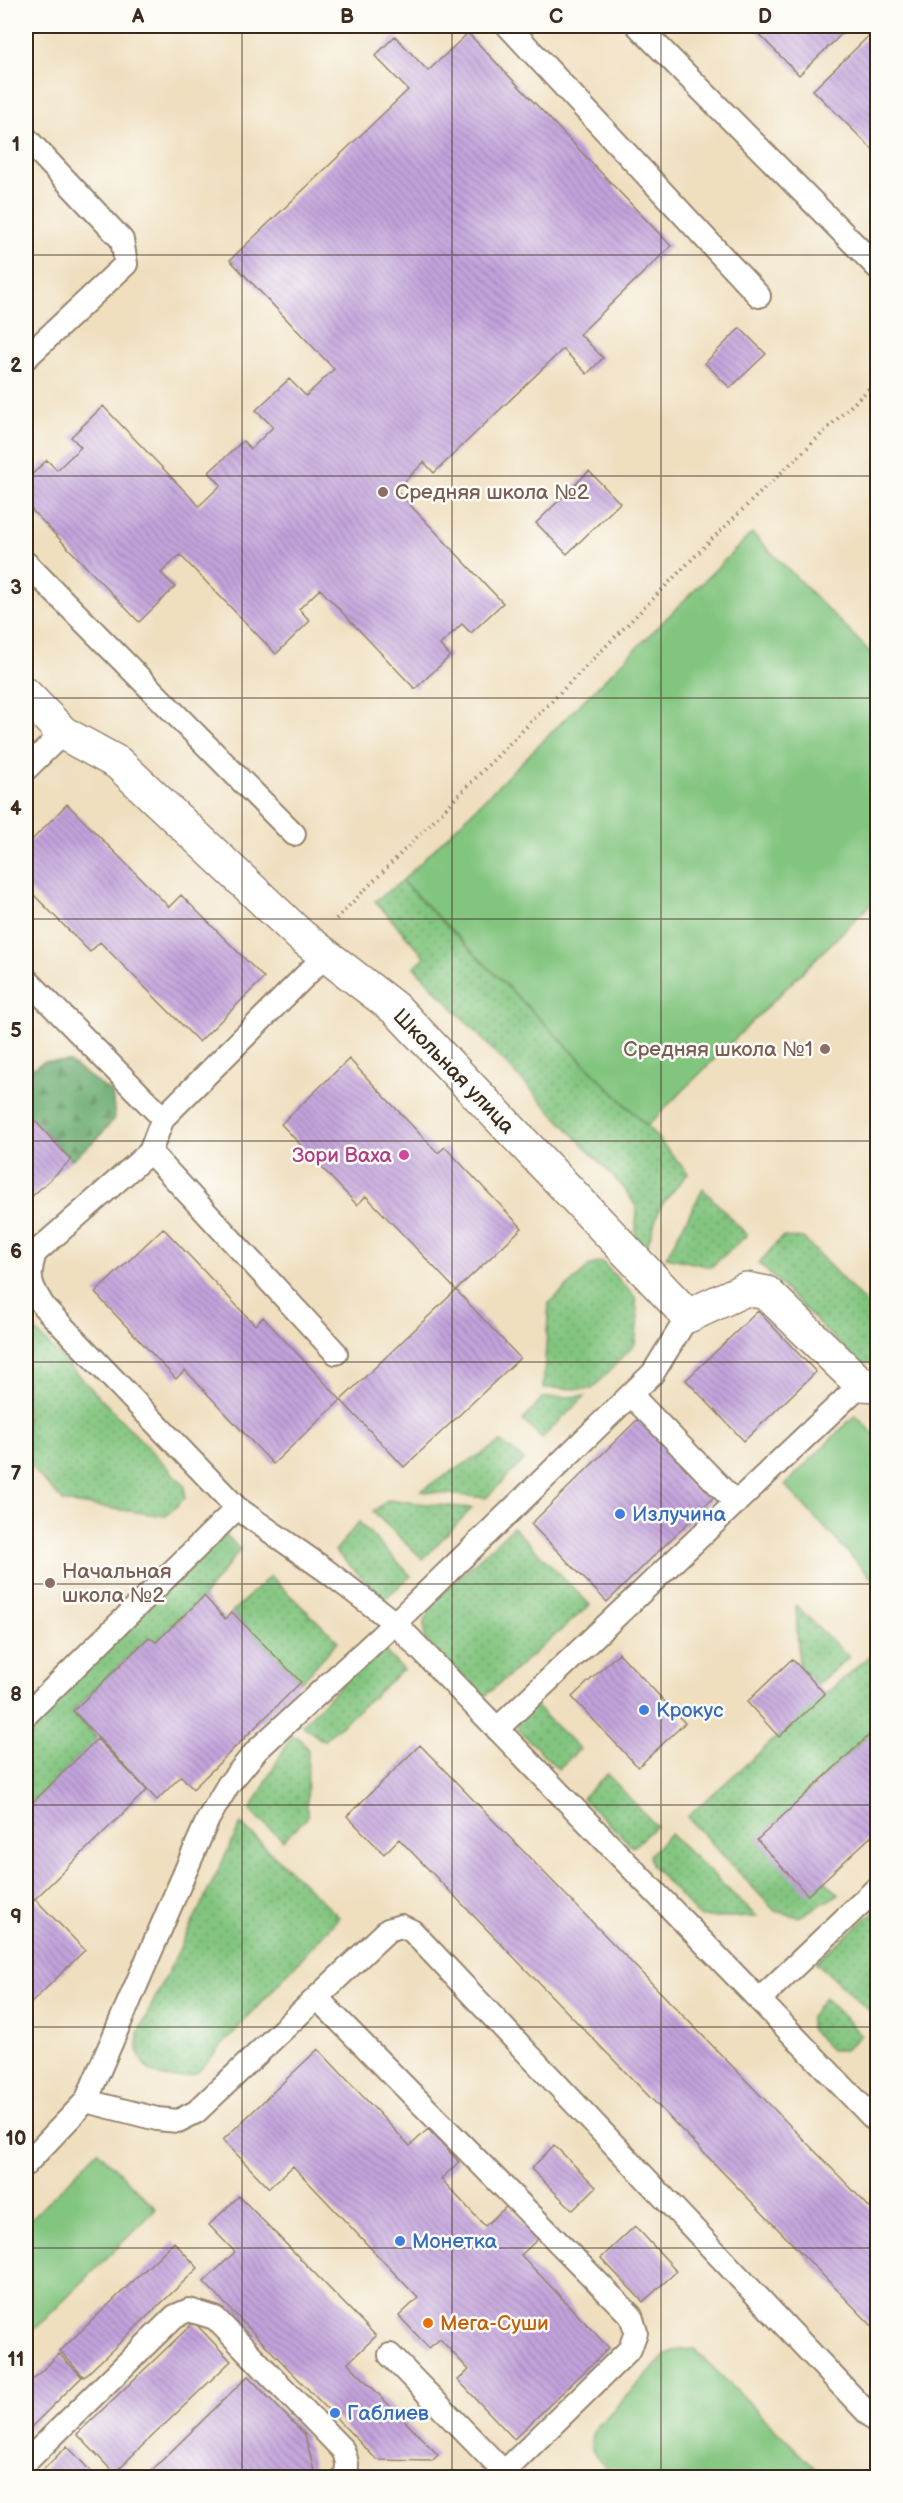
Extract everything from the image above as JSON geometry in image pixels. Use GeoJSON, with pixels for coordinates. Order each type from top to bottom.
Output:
{"type":"FeatureCollection","features":[{"type":"Feature","properties":{"kind":"street","name":"Школьная улица"},"geometry":{"type":"LineString","coordinates":[[26,695],[63,733],[118,763],[319,949],[397,1010],[688,1316]]}},
{"type":"Feature","properties":{"kind":"street"},"geometry":{"type":"LineString","coordinates":[[688,1316],[746,1290],[767,1293],[869,1385]]}},
{"type":"Feature","properties":{"kind":"lane"},"geometry":{"type":"LineString","coordinates":[[508,26],[759,296]]}},
{"type":"Feature","properties":{"kind":"lane"},"geometry":{"type":"LineString","coordinates":[[638,26],[878,268]]}},
{"type":"Feature","properties":{"kind":"lane"},"geometry":{"type":"LineString","coordinates":[[26,138],[122,240],[126,264],[26,358]]}},
{"type":"Feature","properties":{"kind":"lane"},"geometry":{"type":"LineString","coordinates":[[26,563],[294,834]]}},
{"type":"Feature","properties":{"kind":"lane"},"geometry":{"type":"LineString","coordinates":[[26,769],[63,733]]}},
{"type":"Feature","properties":{"kind":"lane"},"geometry":{"type":"LineString","coordinates":[[319,949],[163,1118],[150,1152],[35,1253],[29,1271],[31,1286],[44,1306],[237,1508],[324,1569],[395,1623],[878,2123]]}},
{"type":"Feature","properties":{"kind":"lane"},"geometry":{"type":"LineString","coordinates":[[26,979],[163,1118]]}},
{"type":"Feature","properties":{"kind":"lane"},"geometry":{"type":"LineString","coordinates":[[150,1152],[336,1353]]}},
{"type":"Feature","properties":{"kind":"lane"},"geometry":{"type":"LineString","coordinates":[[26,2164],[86,2101],[208,1819],[228,1785],[256,1750],[395,1623],[653,1373],[688,1316]]}},
{"type":"Feature","properties":{"kind":"lane"},"geometry":{"type":"LineString","coordinates":[[497,1729],[736,1503],[869,1385]]}},
{"type":"Feature","properties":{"kind":"lane"},"geometry":{"type":"LineString","coordinates":[[631,1395],[736,1503]]}},
{"type":"Feature","properties":{"kind":"lane"},"geometry":{"type":"LineString","coordinates":[[26,1716],[237,1508]]}},
{"type":"Feature","properties":{"kind":"lane"},"geometry":{"type":"LineString","coordinates":[[759,2000],[878,1887]]}},
{"type":"Feature","properties":{"kind":"lane"},"geometry":{"type":"LineString","coordinates":[[86,2101],[157,2119],[178,2121],[196,2112],[318,1999],[388,1930],[401,1926],[412,1931],[878,2424]]}},
{"type":"Feature","properties":{"kind":"lane"},"geometry":{"type":"LineString","coordinates":[[318,1999],[631,2316],[636,2332],[630,2349],[504,2475],[390,2355]]}},
{"type":"Feature","properties":{"kind":"lane"},"geometry":{"type":"LineString","coordinates":[[26,2462],[175,2316],[189,2310],[214,2318],[343,2450],[348,2461],[344,2478]]}},
{"type":"Feature","properties":{"kind":"path"},"geometry":{"type":"LineString","coordinates":[[319,949],[715,536],[878,380]]}},
{"type":"Feature","properties":{"kind":"green space"},"geometry":{"type":"Polygon","coordinates":[[[752,533],[877,659],[877,898],[647,1126],[402,881],[752,533]]]}},
{"type":"Feature","properties":{"kind":"green space"},"geometry":{"type":"Polygon","coordinates":[[[402,881],[647,1126],[688,1173],[660,1207],[647,1246],[635,1241],[637,1208],[624,1188],[414,967],[425,957],[375,901],[402,881]]]}},
{"type":"Feature","properties":{"kind":"green space"},"geometry":{"type":"Polygon","coordinates":[[[45,1061],[69,1062],[112,1093],[115,1118],[98,1138],[71,1160],[26,1111],[26,1072],[45,1061]]]}},
{"type":"Feature","properties":{"kind":"green space"},"geometry":{"type":"Polygon","coordinates":[[[703,1189],[747,1235],[711,1267],[666,1257],[703,1189]]]}},
{"type":"Feature","properties":{"kind":"green space"},"geometry":{"type":"Polygon","coordinates":[[[782,1237],[803,1238],[877,1315],[877,1363],[858,1363],[759,1263],[782,1237]]]}},
{"type":"Feature","properties":{"kind":"green space"},"geometry":{"type":"Polygon","coordinates":[[[602,1262],[635,1297],[638,1317],[635,1344],[592,1389],[543,1388],[549,1303],[591,1265],[602,1262]]]}},
{"type":"Feature","properties":{"kind":"green space"},"geometry":{"type":"Polygon","coordinates":[[[26,1321],[185,1486],[185,1498],[166,1516],[64,1502],[26,1462],[26,1321]]]}},
{"type":"Feature","properties":{"kind":"green space"},"geometry":{"type":"Polygon","coordinates":[[[585,1396],[542,1438],[523,1421],[542,1398],[585,1396]]]}},
{"type":"Feature","properties":{"kind":"green space"},"geometry":{"type":"Polygon","coordinates":[[[855,1415],[877,1437],[877,1584],[785,1485],[855,1415]]]}},
{"type":"Feature","properties":{"kind":"green space"},"geometry":{"type":"Polygon","coordinates":[[[501,1442],[524,1460],[486,1498],[420,1491],[501,1442]]]}},
{"type":"Feature","properties":{"kind":"green space"},"geometry":{"type":"Polygon","coordinates":[[[387,1500],[472,1508],[423,1559],[373,1512],[387,1500]]]}},
{"type":"Feature","properties":{"kind":"green space"},"geometry":{"type":"Polygon","coordinates":[[[359,1522],[411,1576],[384,1599],[335,1551],[359,1522]]]}},
{"type":"Feature","properties":{"kind":"green space"},"geometry":{"type":"Polygon","coordinates":[[[513,1527],[590,1605],[485,1696],[425,1643],[424,1622],[433,1602],[513,1527]]]}},
{"type":"Feature","properties":{"kind":"green space"},"geometry":{"type":"Polygon","coordinates":[[[222,1531],[240,1549],[204,1596],[156,1642],[149,1637],[73,1711],[97,1739],[26,1809],[26,1722],[222,1531]]]}},
{"type":"Feature","properties":{"kind":"green space"},"geometry":{"type":"Polygon","coordinates":[[[270,1576],[338,1641],[301,1682],[232,1612],[270,1576]]]}},
{"type":"Feature","properties":{"kind":"green space"},"geometry":{"type":"Polygon","coordinates":[[[796,1606],[849,1657],[816,1685],[799,1666],[796,1606]]]}},
{"type":"Feature","properties":{"kind":"green space"},"geometry":{"type":"Polygon","coordinates":[[[379,1645],[403,1670],[323,1741],[302,1725],[379,1645]]]}},
{"type":"Feature","properties":{"kind":"green space"},"geometry":{"type":"Polygon","coordinates":[[[877,1650],[877,1727],[757,1840],[808,1894],[824,1880],[839,1894],[799,1917],[775,1911],[687,1817],[877,1650]]]}},
{"type":"Feature","properties":{"kind":"green space"},"geometry":{"type":"Polygon","coordinates":[[[532,1703],[580,1749],[558,1769],[518,1729],[518,1718],[532,1703]]]}},
{"type":"Feature","properties":{"kind":"green space"},"geometry":{"type":"Polygon","coordinates":[[[291,1736],[298,1737],[308,1750],[307,1818],[283,1840],[250,1811],[291,1736]]]}},
{"type":"Feature","properties":{"kind":"green space"},"geometry":{"type":"Polygon","coordinates":[[[607,1774],[656,1826],[633,1847],[582,1798],[607,1774]]]}},
{"type":"Feature","properties":{"kind":"green space"},"geometry":{"type":"Polygon","coordinates":[[[241,1824],[339,1917],[198,2072],[180,2077],[163,2077],[148,2069],[143,2062],[138,2051],[138,2033],[241,1824]]]}},
{"type":"Feature","properties":{"kind":"green space"},"geometry":{"type":"Polygon","coordinates":[[[670,1834],[757,1917],[700,1917],[651,1865],[649,1855],[670,1834]]]}},
{"type":"Feature","properties":{"kind":"green space"},"geometry":{"type":"Polygon","coordinates":[[[876,1910],[878,1912],[877,2018],[816,1962],[876,1910]]]}},
{"type":"Feature","properties":{"kind":"green space"},"geometry":{"type":"Polygon","coordinates":[[[825,1997],[861,2035],[845,2050],[831,2050],[810,2029],[810,2017],[825,1997]]]}},
{"type":"Feature","properties":{"kind":"green space"},"geometry":{"type":"Polygon","coordinates":[[[98,2151],[156,2209],[26,2338],[26,2224],[98,2151]]]}},
{"type":"Feature","properties":{"kind":"green space"},"geometry":{"type":"Polygon","coordinates":[[[679,2349],[694,2349],[824,2477],[618,2477],[606,2467],[593,2452],[591,2439],[593,2431],[667,2354],[679,2349]]]}},
{"type":"Feature","properties":{"kind":"building"},"geometry":{"type":"Polygon","coordinates":[[[751,26],[850,26],[799,75],[751,26]]]}},
{"type":"Feature","properties":{"kind":"building"},"geometry":{"type":"Polygon","coordinates":[[[878,27],[878,155],[813,90],[878,27]]]}},
{"type":"Feature","properties":{"kind":"building"},"geometry":{"type":"Polygon","coordinates":[[[468,33],[671,246],[580,334],[603,358],[587,374],[563,349],[434,473],[424,462],[396,490],[503,603],[471,633],[462,624],[440,645],[450,656],[415,689],[320,589],[299,609],[310,621],[276,654],[180,555],[161,573],[175,587],[139,622],[26,504],[26,480],[47,460],[57,470],[81,447],[71,437],[103,406],[199,506],[221,485],[209,472],[243,441],[251,449],[273,427],[256,410],[289,379],[306,396],[334,369],[230,260],[408,90],[375,56],[395,36],[428,71],[468,33]]]}},
{"type":"Feature","properties":{"kind":"building"},"geometry":{"type":"Polygon","coordinates":[[[740,328],[766,354],[730,388],[705,363],[740,328]]]}},
{"type":"Feature","properties":{"kind":"building"},"geometry":{"type":"Polygon","coordinates":[[[589,471],[620,503],[567,554],[536,523],[589,471]]]}},
{"type":"Feature","properties":{"kind":"building"},"geometry":{"type":"Polygon","coordinates":[[[67,804],[169,907],[181,895],[264,978],[199,1042],[100,942],[90,952],[26,887],[26,846],[67,804]]]}},
{"type":"Feature","properties":{"kind":"building"},"geometry":{"type":"Polygon","coordinates":[[[349,1059],[438,1153],[445,1147],[522,1228],[456,1290],[366,1196],[357,1205],[281,1124],[349,1059]]]}},
{"type":"Feature","properties":{"kind":"building"},"geometry":{"type":"Polygon","coordinates":[[[26,1111],[71,1160],[26,1202],[26,1111]]]}},
{"type":"Feature","properties":{"kind":"building"},"geometry":{"type":"Polygon","coordinates":[[[163,1228],[255,1325],[263,1317],[341,1400],[273,1464],[185,1370],[176,1379],[95,1293],[163,1228]]]}},
{"type":"Feature","properties":{"kind":"building"},"geometry":{"type":"Polygon","coordinates":[[[456,1290],[520,1358],[404,1467],[341,1400],[456,1290]]]}},
{"type":"Feature","properties":{"kind":"building"},"geometry":{"type":"Polygon","coordinates":[[[758,1311],[816,1372],[744,1441],[686,1380],[758,1311]]]}},
{"type":"Feature","properties":{"kind":"building"},"geometry":{"type":"Polygon","coordinates":[[[638,1419],[714,1497],[607,1602],[531,1524],[638,1419]]]}},
{"type":"Feature","properties":{"kind":"building"},"geometry":{"type":"Polygon","coordinates":[[[204,1596],[225,1619],[232,1612],[301,1682],[193,1789],[181,1776],[157,1800],[73,1711],[149,1637],[156,1642],[204,1596]]]}},
{"type":"Feature","properties":{"kind":"building"},"geometry":{"type":"Polygon","coordinates":[[[619,1653],[685,1723],[638,1767],[572,1697],[619,1653]]]}},
{"type":"Feature","properties":{"kind":"building"},"geometry":{"type":"Polygon","coordinates":[[[792,1659],[825,1694],[779,1737],[747,1702],[792,1659]]]}},
{"type":"Feature","properties":{"kind":"building"},"geometry":{"type":"Polygon","coordinates":[[[878,1727],[878,1830],[808,1895],[757,1840],[878,1727]]]}},
{"type":"Feature","properties":{"kind":"building"},"geometry":{"type":"Polygon","coordinates":[[[97,1739],[147,1790],[35,1899],[26,1890],[26,1809],[97,1739]]]}},
{"type":"Feature","properties":{"kind":"building"},"geometry":{"type":"Polygon","coordinates":[[[420,1745],[878,2216],[878,2332],[399,1839],[384,1854],[347,1816],[420,1745]]]}},
{"type":"Feature","properties":{"kind":"building"},"geometry":{"type":"Polygon","coordinates":[[[35,1899],[85,1950],[26,2008],[26,1909],[35,1899]]]}},
{"type":"Feature","properties":{"kind":"building"},"geometry":{"type":"Polygon","coordinates":[[[318,2049],[410,2146],[428,2129],[459,2162],[441,2179],[485,2226],[507,2206],[538,2239],[521,2255],[609,2348],[514,2439],[458,2380],[469,2370],[440,2339],[429,2348],[399,2316],[418,2298],[293,2166],[269,2188],[223,2140],[318,2049]]]}},
{"type":"Feature","properties":{"kind":"building"},"geometry":{"type":"Polygon","coordinates":[[[554,2145],[596,2187],[573,2210],[531,2169],[554,2145]]]}},
{"type":"Feature","properties":{"kind":"building"},"geometry":{"type":"Polygon","coordinates":[[[239,2196],[376,2336],[348,2363],[438,2455],[432,2461],[377,2460],[204,2282],[235,2252],[209,2225],[239,2196]]]}},
{"type":"Feature","properties":{"kind":"building"},"geometry":{"type":"Polygon","coordinates":[[[635,2226],[677,2271],[643,2302],[601,2258],[635,2226]]]}},
{"type":"Feature","properties":{"kind":"building"},"geometry":{"type":"Polygon","coordinates":[[[174,2242],[198,2268],[84,2377],[60,2351],[174,2242]]]}},
{"type":"Feature","properties":{"kind":"building"},"geometry":{"type":"Polygon","coordinates":[[[194,2322],[231,2361],[114,2473],[77,2434],[194,2322]]]}},
{"type":"Feature","properties":{"kind":"building"},"geometry":{"type":"Polygon","coordinates":[[[59,2354],[82,2377],[26,2432],[26,2386],[59,2354]]]}},
{"type":"Feature","properties":{"kind":"building"},"geometry":{"type":"Polygon","coordinates":[[[248,2376],[305,2435],[316,2478],[157,2478],[151,2471],[248,2376]]]}},
{"type":"Feature","properties":{"kind":"building"},"geometry":{"type":"Polygon","coordinates":[[[67,2446],[97,2478],[35,2478],[67,2446]]]}},
{"type":"Feature","properties":{"kind":"place","name":"Средняя школа №2"},"geometry":{"type":"Point","coordinates":[383,492]}},
{"type":"Feature","properties":{"kind":"place","name":"Средняя школа №1"},"geometry":{"type":"Point","coordinates":[825,1049]}},
{"type":"Feature","properties":{"kind":"place","name":"Зори Ваха"},"geometry":{"type":"Point","coordinates":[404,1155]}},
{"type":"Feature","properties":{"kind":"place","name":"Излучина"},"geometry":{"type":"Point","coordinates":[620,1514]}},
{"type":"Feature","properties":{"kind":"place","name":"Начальная школа №2"},"geometry":{"type":"Point","coordinates":[50,1583]}},
{"type":"Feature","properties":{"kind":"place","name":"Крокус"},"geometry":{"type":"Point","coordinates":[644,1710]}},
{"type":"Feature","properties":{"kind":"place","name":"Монетка"},"geometry":{"type":"Point","coordinates":[400,2241]}},
{"type":"Feature","properties":{"kind":"place","name":"Мега-Суши"},"geometry":{"type":"Point","coordinates":[428,2323]}},
{"type":"Feature","properties":{"kind":"place","name":"Габлиев"},"geometry":{"type":"Point","coordinates":[335,2413]}}]}
